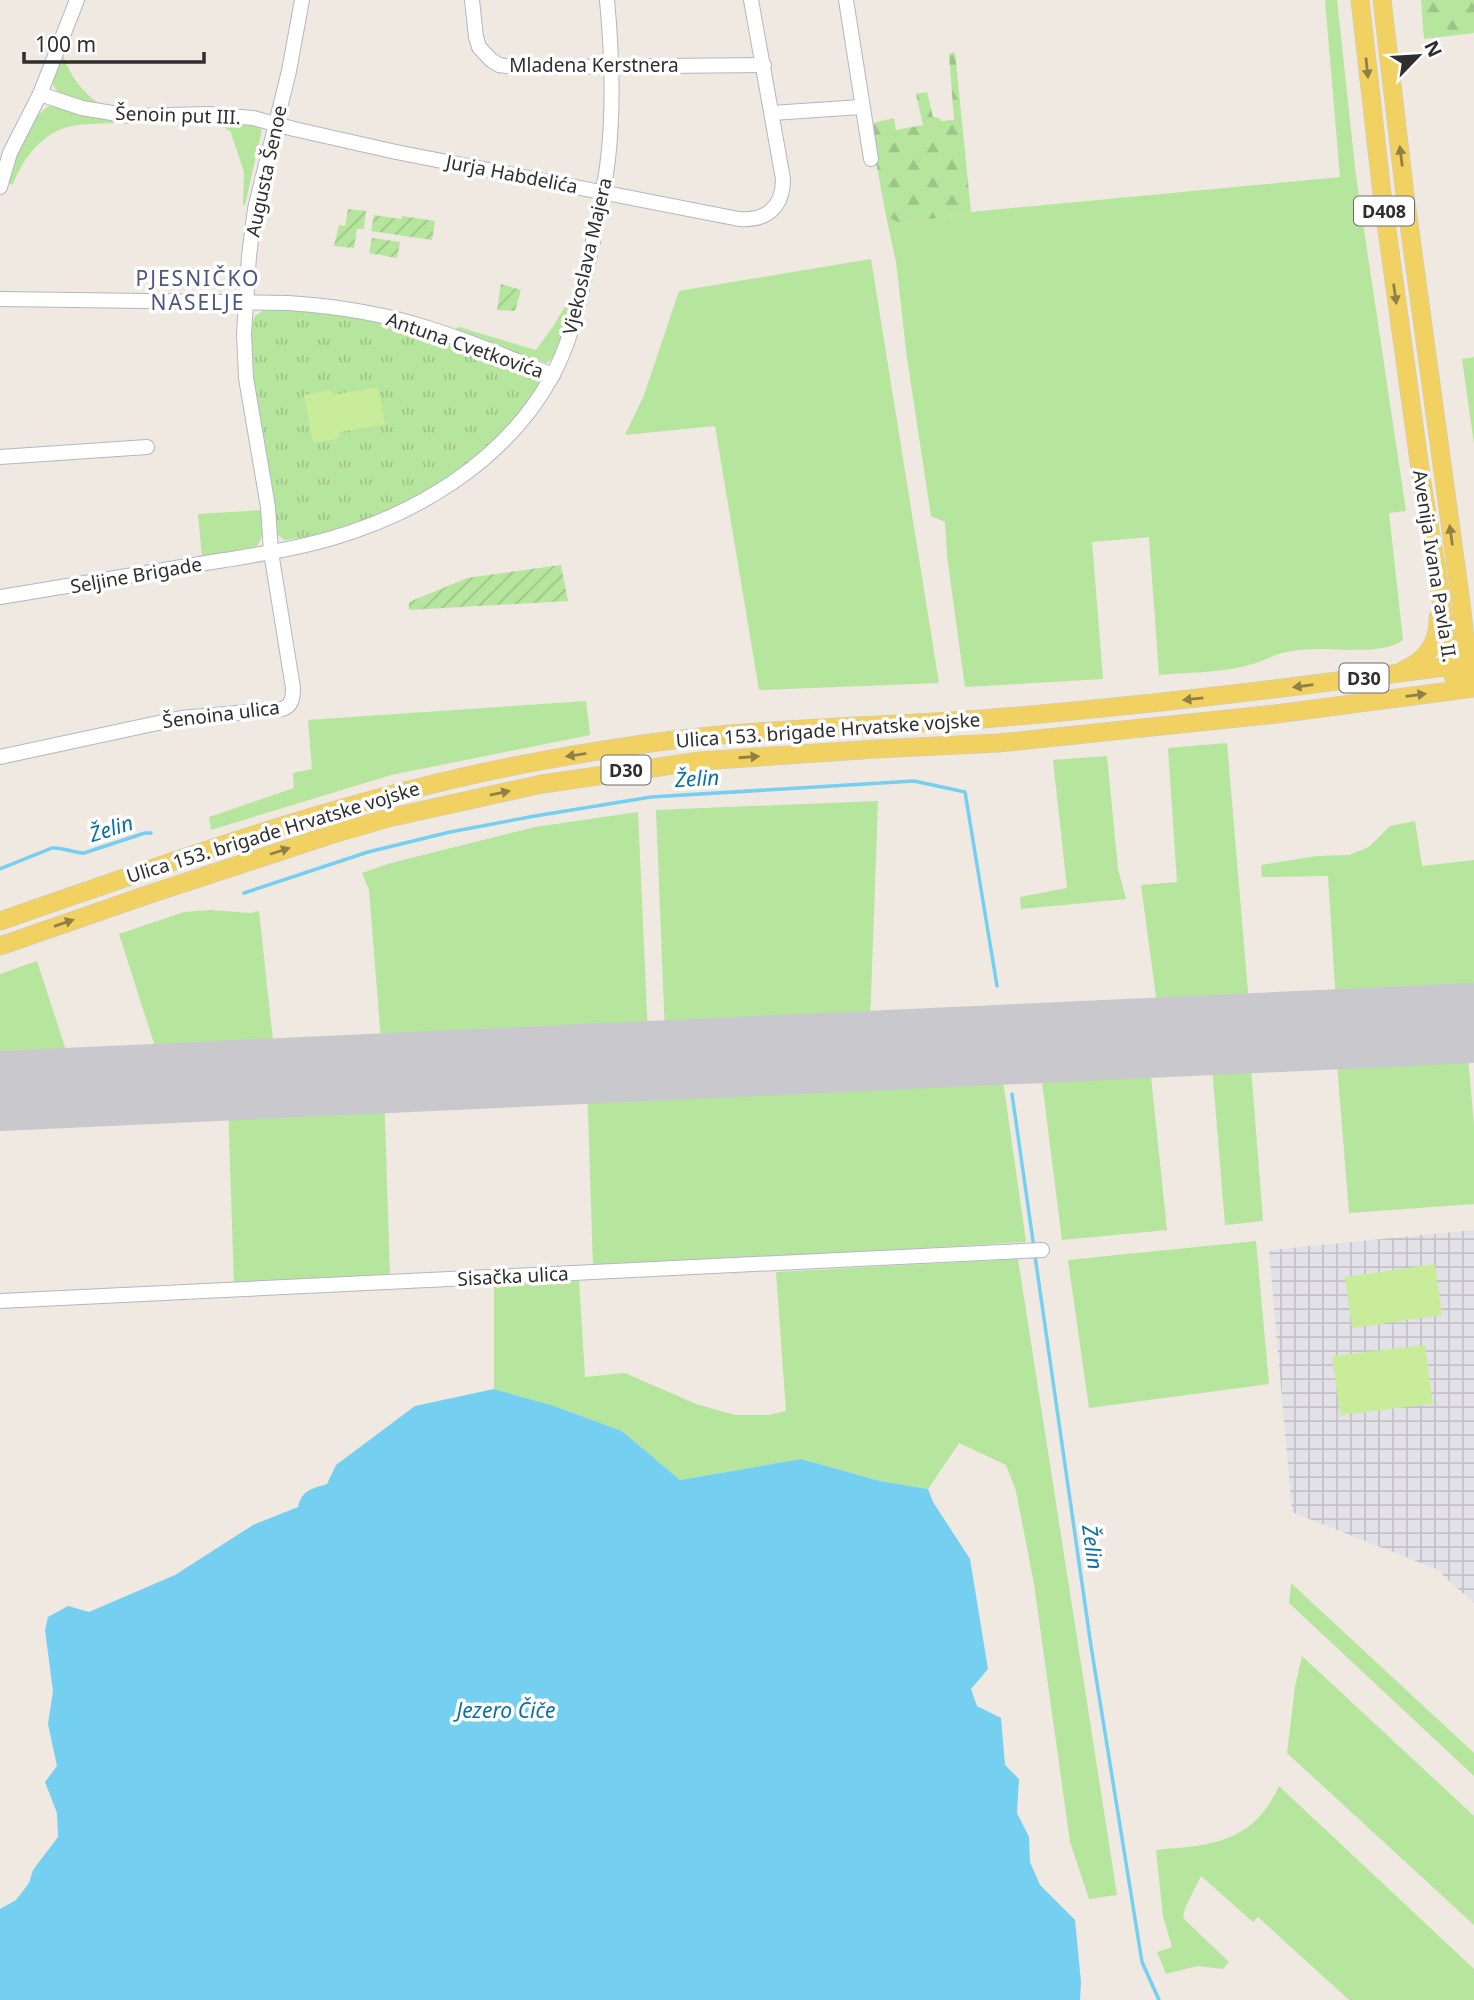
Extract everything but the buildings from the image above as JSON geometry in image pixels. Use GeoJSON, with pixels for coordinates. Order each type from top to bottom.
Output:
{"type":"FeatureCollection","features":[{"type":"Feature","properties":{"kind":"main road","name":"Avenija Ivana Pavla II."},"geometry":{"type":"LineString","coordinates":[[1360,0],[1383,208],[1421,476],[1437,570],[1468,688]]}},
{"type":"Feature","properties":{"kind":"main road","name":"Avenija Ivana Pavla II."},"geometry":{"type":"LineString","coordinates":[[1382,0],[1405,195],[1461,603],[1464,665]]}},
{"type":"Feature","properties":{"kind":"main road"},"geometry":{"type":"LineString","coordinates":[[1393,674],[1421,661],[1436,638],[1437,570]]}},
{"type":"Feature","properties":{"kind":"main road"},"geometry":{"type":"LineString","coordinates":[[1461,603],[1474,632]]}},
{"type":"Feature","properties":{"kind":"main road","name":"Ulica 153. brigade Hrvatske vojske"},"geometry":{"type":"LineString","coordinates":[[0,921],[321,814],[439,782],[538,761],[720,735],[1016,716],[1261,692],[1464,665]]}},
{"type":"Feature","properties":{"kind":"main road","name":"Ulica 153. brigade Hrvatske vojske"},"geometry":{"type":"LineString","coordinates":[[0,946],[330,835],[411,813],[542,784],[700,761],[999,743],[1276,714],[1468,688]]}},
{"type":"Feature","properties":{"kind":"street"},"geometry":{"type":"LineString","coordinates":[[0,187],[10,153],[40,93],[77,0]]}},
{"type":"Feature","properties":{"kind":"street","name":"Augusta Šenoe"},"geometry":{"type":"LineString","coordinates":[[271,552],[268,507],[246,378],[244,334],[251,233],[302,0]]}},
{"type":"Feature","properties":{"kind":"street","name":"Mladena Kerstnera"},"geometry":{"type":"LineString","coordinates":[[472,0],[479,47],[499,65],[764,65]]}},
{"type":"Feature","properties":{"kind":"street","name":"Vjekoslava Majera"},"geometry":{"type":"LineString","coordinates":[[271,552],[327,540],[366,527],[406,510],[436,493],[469,470],[518,424],[553,375],[580,301],[603,191],[612,109],[607,0]]}},
{"type":"Feature","properties":{"kind":"street","name":"Jurja Habdelića"},"geometry":{"type":"LineString","coordinates":[[276,123],[396,152],[739,219],[760,218],[776,206],[783,187],[782,167],[751,0]]}},
{"type":"Feature","properties":{"kind":"street"},"geometry":{"type":"LineString","coordinates":[[846,0],[871,159]]}},
{"type":"Feature","properties":{"kind":"street","name":"Šenoin put III."},"geometry":{"type":"LineString","coordinates":[[40,93],[82,108],[130,116],[209,114],[276,123]]}},
{"type":"Feature","properties":{"kind":"street"},"geometry":{"type":"LineString","coordinates":[[772,113],[861,107]]}},
{"type":"Feature","properties":{"kind":"street","name":"Antuna Cvetkovića"},"geometry":{"type":"LineString","coordinates":[[0,299],[307,304],[386,317],[430,329],[553,375]]}},
{"type":"Feature","properties":{"kind":"street"},"geometry":{"type":"LineString","coordinates":[[0,457],[147,447]]}},
{"type":"Feature","properties":{"kind":"street","name":"Seljine Brigade"},"geometry":{"type":"LineString","coordinates":[[0,597],[271,552]]}},
{"type":"Feature","properties":{"kind":"street","name":"Šenoina ulica"},"geometry":{"type":"LineString","coordinates":[[0,757],[181,718],[285,708],[292,701],[293,688],[271,552]]}},
{"type":"Feature","properties":{"kind":"street","name":"Sisačka ulica"},"geometry":{"type":"LineString","coordinates":[[0,1301],[1042,1250]]}},
{"type":"Feature","properties":{"kind":"shaded area"},"geometry":{"type":"Polygon","coordinates":[[[1474,1230],[1474,1603],[1436,1569],[1292,1512],[1269,1250],[1474,1230]]]}},
{"type":"Feature","properties":{"kind":"green space"},"geometry":{"type":"Polygon","coordinates":[[[1325,0],[1337,0],[1356,176],[1406,511],[1389,513],[1403,640],[1384,648],[1294,651],[1233,669],[1159,675],[1149,537],[1092,542],[1103,679],[965,687],[947,556],[945,522],[931,516],[907,358],[896,262],[886,216],[901,224],[971,212],[1340,177],[1325,0]]]}},
{"type":"Feature","properties":{"kind":"green space"},"geometry":{"type":"Polygon","coordinates":[[[1421,0],[1474,0],[1474,33],[1424,39],[1421,0]]]}},
{"type":"Feature","properties":{"kind":"green space"},"geometry":{"type":"Polygon","coordinates":[[[955,52],[971,212],[901,224],[886,216],[869,124],[894,118],[896,130],[923,125],[916,94],[927,92],[933,117],[941,121],[954,120],[949,54],[955,52]]]}},
{"type":"Feature","properties":{"kind":"green space"},"geometry":{"type":"Polygon","coordinates":[[[62,53],[78,83],[103,106],[102,108],[58,92],[54,87],[53,73],[62,53]]]}},
{"type":"Feature","properties":{"kind":"green space"},"geometry":{"type":"Polygon","coordinates":[[[49,106],[115,123],[60,129],[42,141],[29,155],[13,185],[6,182],[29,129],[49,106]]]}},
{"type":"Feature","properties":{"kind":"green space"},"geometry":{"type":"Polygon","coordinates":[[[216,119],[253,124],[262,130],[245,205],[244,172],[231,132],[216,122],[216,119]]]}},
{"type":"Feature","properties":{"kind":"green space"},"geometry":{"type":"Polygon","coordinates":[[[348,209],[366,211],[364,229],[357,229],[354,248],[334,246],[339,225],[345,226],[348,209]]]}},
{"type":"Feature","properties":{"kind":"green space"},"geometry":{"type":"Polygon","coordinates":[[[374,215],[435,221],[432,240],[371,231],[374,215]]]}},
{"type":"Feature","properties":{"kind":"green space"},"geometry":{"type":"Polygon","coordinates":[[[372,238],[400,242],[397,258],[369,253],[372,238]]]}},
{"type":"Feature","properties":{"kind":"green space"},"geometry":{"type":"Polygon","coordinates":[[[871,259],[939,683],[759,690],[715,426],[625,435],[644,395],[679,291],[871,259]]]}},
{"type":"Feature","properties":{"kind":"green space"},"geometry":{"type":"Polygon","coordinates":[[[501,284],[521,290],[515,311],[497,310],[501,284]]]}},
{"type":"Feature","properties":{"kind":"green space"},"geometry":{"type":"Polygon","coordinates":[[[567,303],[575,306],[568,329],[556,353],[546,363],[455,333],[459,327],[536,350],[567,303]]]}},
{"type":"Feature","properties":{"kind":"green space"},"geometry":{"type":"Polygon","coordinates":[[[264,310],[300,310],[348,315],[406,328],[539,375],[542,378],[541,383],[515,420],[483,451],[444,480],[396,509],[340,529],[284,540],[277,534],[256,410],[250,345],[252,323],[255,316],[264,310]]]}},
{"type":"Feature","properties":{"kind":"green space"},"geometry":{"type":"Polygon","coordinates":[[[1474,357],[1474,444],[1462,359],[1474,357]]]}},
{"type":"Feature","properties":{"kind":"green space"},"geometry":{"type":"Polygon","coordinates":[[[378,387],[385,424],[339,432],[340,438],[313,443],[304,395],[331,390],[333,395],[378,387]]]}},
{"type":"Feature","properties":{"kind":"green space"},"geometry":{"type":"Polygon","coordinates":[[[262,510],[262,533],[257,546],[202,557],[198,514],[262,510]]]}},
{"type":"Feature","properties":{"kind":"green space"},"geometry":{"type":"Polygon","coordinates":[[[561,565],[568,601],[409,610],[409,602],[467,578],[561,565]]]}},
{"type":"Feature","properties":{"kind":"green space"},"geometry":{"type":"Polygon","coordinates":[[[586,701],[590,735],[391,775],[211,830],[209,817],[294,788],[293,773],[312,769],[308,720],[586,701]]]}},
{"type":"Feature","properties":{"kind":"green space"},"geometry":{"type":"Polygon","coordinates":[[[1227,743],[1249,1004],[1158,1011],[1141,885],[1177,882],[1168,748],[1227,743]]]}},
{"type":"Feature","properties":{"kind":"green space"},"geometry":{"type":"Polygon","coordinates":[[[1107,756],[1118,869],[1126,899],[1021,909],[1020,897],[1067,888],[1053,760],[1107,756]]]}},
{"type":"Feature","properties":{"kind":"green space"},"geometry":{"type":"Polygon","coordinates":[[[878,801],[870,1023],[665,1034],[656,810],[878,801]]]}},
{"type":"Feature","properties":{"kind":"green space"},"geometry":{"type":"Polygon","coordinates":[[[638,812],[648,1036],[382,1053],[369,890],[362,873],[391,863],[535,827],[638,812]]]}},
{"type":"Feature","properties":{"kind":"green space"},"geometry":{"type":"Polygon","coordinates":[[[1415,821],[1422,866],[1474,860],[1474,996],[1336,1002],[1328,876],[1262,877],[1261,865],[1317,856],[1349,855],[1369,847],[1390,826],[1415,821]]]}},
{"type":"Feature","properties":{"kind":"green space"},"geometry":{"type":"Polygon","coordinates":[[[210,910],[250,913],[259,911],[275,1059],[159,1059],[119,934],[184,912],[210,910]]]}},
{"type":"Feature","properties":{"kind":"green space"},"geometry":{"type":"Polygon","coordinates":[[[37,961],[71,1066],[0,1071],[0,974],[37,961]]]}},
{"type":"Feature","properties":{"kind":"green space"},"geometry":{"type":"Polygon","coordinates":[[[1467,1046],[1474,1125],[1474,1204],[1349,1213],[1336,1052],[1467,1046]]]}},
{"type":"Feature","properties":{"kind":"green space"},"geometry":{"type":"Polygon","coordinates":[[[1211,1054],[1250,1054],[1263,1221],[1225,1225],[1211,1054]]]}},
{"type":"Feature","properties":{"kind":"green space"},"geometry":{"type":"Polygon","coordinates":[[[1149,1058],[1167,1230],[1062,1240],[1040,1066],[1149,1058]]]}},
{"type":"Feature","properties":{"kind":"green space"},"geometry":{"type":"Polygon","coordinates":[[[1000,1060],[1026,1242],[593,1268],[587,1081],[1000,1060]]]}},
{"type":"Feature","properties":{"kind":"green space"},"geometry":{"type":"Polygon","coordinates":[[[384,1090],[390,1276],[234,1286],[228,1101],[384,1090]]]}},
{"type":"Feature","properties":{"kind":"green space"},"geometry":{"type":"Polygon","coordinates":[[[1256,1241],[1269,1384],[1089,1408],[1068,1260],[1256,1241]]]}},
{"type":"Feature","properties":{"kind":"green space"},"geometry":{"type":"Polygon","coordinates":[[[1018,1259],[1117,1895],[1089,1899],[1070,1842],[1034,1584],[1016,1491],[1006,1465],[959,1443],[928,1489],[880,1481],[801,1459],[680,1480],[622,1431],[554,1406],[494,1389],[494,1286],[579,1281],[585,1377],[625,1373],[696,1404],[735,1415],[769,1415],[786,1411],[776,1272],[1018,1259]]]}},
{"type":"Feature","properties":{"kind":"green space"},"geometry":{"type":"Polygon","coordinates":[[[1435,1264],[1442,1315],[1352,1328],[1345,1277],[1435,1264]]]}},
{"type":"Feature","properties":{"kind":"green space"},"geometry":{"type":"Polygon","coordinates":[[[1425,1345],[1433,1404],[1340,1415],[1332,1356],[1425,1345]]]}},
{"type":"Feature","properties":{"kind":"green space"},"geometry":{"type":"Polygon","coordinates":[[[1291,1583],[1474,1753],[1474,1776],[1289,1603],[1291,1583]]]}},
{"type":"Feature","properties":{"kind":"green space"},"geometry":{"type":"Polygon","coordinates":[[[1302,1656],[1474,1816],[1474,1925],[1287,1753],[1295,1687],[1302,1656]]]}},
{"type":"Feature","properties":{"kind":"green space"},"geometry":{"type":"Polygon","coordinates":[[[1279,1786],[1474,1969],[1474,2000],[1349,2000],[1258,1917],[1253,1922],[1201,1876],[1185,1908],[1183,1918],[1229,1962],[1223,1969],[1197,1966],[1166,1974],[1157,1952],[1172,1947],[1163,1916],[1156,1850],[1195,1846],[1228,1838],[1256,1820],[1279,1786]]]}},
{"type":"Feature","properties":{"kind":"water","name":"Jezero Čiče"},"geometry":{"type":"Polygon","coordinates":[[[494,1389],[554,1406],[622,1431],[680,1480],[801,1459],[880,1481],[928,1489],[933,1502],[970,1559],[988,1669],[971,1689],[977,1706],[1001,1718],[1005,1765],[1019,1779],[1017,1813],[1029,1837],[1030,1862],[1040,1885],[1075,1920],[1081,1982],[1080,2000],[0,2000],[0,1909],[16,1900],[29,1883],[33,1870],[58,1837],[57,1813],[45,1782],[57,1766],[48,1724],[53,1691],[45,1630],[48,1617],[68,1606],[89,1612],[175,1575],[253,1525],[298,1507],[305,1494],[327,1484],[336,1465],[415,1406],[494,1389]]]}},
{"type":"Feature","properties":{"kind":"waterway","name":"Želin"},"geometry":{"type":"LineString","coordinates":[[244,893],[368,852],[450,832],[535,816],[651,797],[914,781],[965,792],[997,986]]}},
{"type":"Feature","properties":{"kind":"waterway","name":"Želin"},"geometry":{"type":"LineString","coordinates":[[0,869],[52,848],[84,853],[151,833]]}},
{"type":"Feature","properties":{"kind":"waterway","name":"Želin"},"geometry":{"type":"LineString","coordinates":[[1012,1094],[1034,1248]]}},
{"type":"Feature","properties":{"kind":"waterway","name":"Želin"},"geometry":{"type":"LineString","coordinates":[[1035,1256],[1091,1646],[1142,1962],[1159,2000]]}},
{"type":"Feature","properties":{"kind":"runway"},"geometry":{"type":"LineString","coordinates":[[0,1091],[1474,1023]]}},
{"type":"Feature","properties":{"kind":"district","name":"PJESNIČKO NASELJE"},"geometry":{"type":"Point","coordinates":[198,290]}}]}
